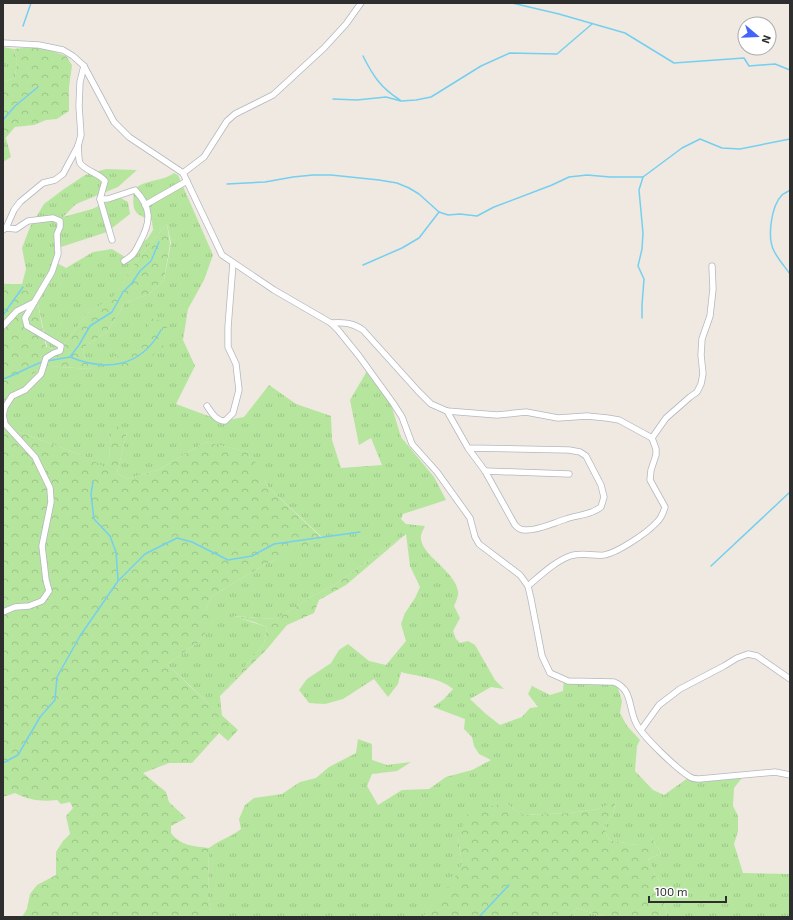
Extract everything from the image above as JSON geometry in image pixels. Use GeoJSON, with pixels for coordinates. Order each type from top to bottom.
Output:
{"type":"FeatureCollection","features":[{"type":"Feature","properties":{"kind":"street"},"geometry":{"type":"LineString","coordinates":[[183,173],[204,157],[227,121],[235,114],[274,95],[324,48],[346,24],[361,3]]}},
{"type":"Feature","properties":{"kind":"street"},"geometry":{"type":"LineString","coordinates":[[3,43],[39,45],[63,50],[73,56],[84,66],[114,122],[129,137],[183,173],[222,255],[274,290],[331,323],[359,356],[396,408],[402,417],[412,444],[437,472],[470,518],[475,537],[479,544],[520,575],[528,586],[542,656],[550,673],[568,682],[614,682],[621,685],[626,690],[632,716],[636,725],[664,755],[692,778],[699,779],[775,772],[790,775]]}},
{"type":"Feature","properties":{"kind":"street"},"geometry":{"type":"LineString","coordinates":[[3,612],[15,607],[29,606],[42,601],[49,591],[46,580],[42,546],[51,502],[50,488],[36,457],[5,424],[3,415],[5,407],[12,396],[25,390],[41,374],[46,358],[60,351],[61,346],[27,326],[25,318],[52,272],[58,254],[57,234],[60,227],[60,221],[53,218],[28,221],[16,229],[4,229],[20,202],[43,183],[55,180],[63,174],[78,146],[81,135],[79,106],[80,82],[84,66]]}},
{"type":"Feature","properties":{"kind":"street"},"geometry":{"type":"LineString","coordinates":[[78,146],[80,162],[85,167],[102,176],[105,180],[100,199],[112,240]]}},
{"type":"Feature","properties":{"kind":"street"},"geometry":{"type":"LineString","coordinates":[[145,205],[187,181]]}},
{"type":"Feature","properties":{"kind":"street"},"geometry":{"type":"LineString","coordinates":[[100,199],[108,199],[135,190],[141,196],[145,205],[149,219],[147,230],[133,255],[124,261]]}},
{"type":"Feature","properties":{"kind":"street"},"geometry":{"type":"LineString","coordinates":[[207,406],[213,415],[221,421],[226,420],[234,413],[239,390],[236,364],[228,347],[233,263]]}},
{"type":"Feature","properties":{"kind":"street"},"geometry":{"type":"LineString","coordinates":[[652,438],[666,418],[697,392],[701,384],[702,339],[710,316],[713,289],[712,266]]}},
{"type":"Feature","properties":{"kind":"street"},"geometry":{"type":"LineString","coordinates":[[3,326],[17,311],[33,303]]}},
{"type":"Feature","properties":{"kind":"street"},"geometry":{"type":"LineString","coordinates":[[331,323],[349,323],[363,330],[418,391],[432,404],[447,411],[497,416],[526,412],[558,418],[587,416],[607,418],[619,420],[652,438],[656,449],[656,455],[650,470],[650,480],[665,507],[662,516],[656,524],[626,546],[609,553],[603,555],[579,553],[559,561],[528,586]]}},
{"type":"Feature","properties":{"kind":"street"},"geometry":{"type":"LineString","coordinates":[[447,411],[468,448],[485,471],[515,525],[519,529],[541,528],[584,515],[598,509],[603,504],[604,497],[602,485],[586,456],[580,452],[569,450],[468,448]]}},
{"type":"Feature","properties":{"kind":"street"},"geometry":{"type":"LineString","coordinates":[[485,471],[569,474]]}},
{"type":"Feature","properties":{"kind":"street"},"geometry":{"type":"LineString","coordinates":[[641,730],[658,705],[680,689],[737,658],[748,654],[757,656],[790,679]]}},
{"type":"Feature","properties":{"kind":"green space"},"geometry":{"type":"Polygon","coordinates":[[[3,47],[14,49],[17,61],[15,78],[3,82],[3,47]]]}},
{"type":"Feature","properties":{"kind":"green space"},"geometry":{"type":"Polygon","coordinates":[[[44,48],[66,56],[72,65],[69,87],[69,111],[57,119],[46,120],[34,125],[15,127],[3,141],[3,82],[15,78],[17,61],[14,49],[44,48]]]}},
{"type":"Feature","properties":{"kind":"green space"},"geometry":{"type":"Polygon","coordinates":[[[6,138],[11,157],[3,162],[3,141],[6,138]]]}},
{"type":"Feature","properties":{"kind":"green space"},"geometry":{"type":"Polygon","coordinates":[[[106,169],[137,170],[118,187],[76,204],[63,217],[92,209],[119,197],[128,202],[130,214],[107,232],[61,247],[56,254],[57,263],[66,268],[93,252],[112,249],[125,257],[148,238],[153,230],[152,221],[141,216],[135,210],[133,203],[134,190],[138,186],[164,178],[174,173],[178,175],[213,255],[204,280],[188,309],[183,340],[195,366],[176,404],[222,421],[244,417],[269,385],[296,404],[331,416],[332,440],[341,468],[382,465],[371,438],[359,445],[350,400],[367,371],[390,401],[401,437],[434,477],[446,500],[403,514],[401,519],[406,524],[425,526],[421,535],[425,549],[451,576],[458,591],[458,596],[454,606],[460,618],[453,631],[456,639],[460,643],[468,641],[475,645],[495,680],[504,689],[491,687],[470,699],[500,725],[522,717],[530,708],[538,707],[528,694],[532,686],[550,695],[563,691],[564,678],[609,681],[618,688],[622,701],[620,713],[627,726],[640,740],[637,746],[635,771],[653,790],[664,795],[688,778],[745,774],[734,788],[733,806],[738,816],[738,831],[734,844],[743,873],[790,874],[790,917],[666,917],[667,915],[662,893],[662,884],[656,877],[648,859],[661,853],[652,838],[636,845],[610,840],[606,834],[605,824],[613,815],[616,802],[598,809],[570,813],[522,815],[506,803],[458,838],[462,864],[453,882],[423,917],[212,917],[208,896],[209,848],[241,829],[239,819],[245,805],[254,798],[282,794],[300,782],[316,778],[329,767],[356,753],[358,739],[372,744],[372,760],[387,765],[411,762],[397,771],[372,774],[367,786],[378,805],[402,790],[429,789],[446,777],[472,770],[491,760],[479,754],[474,746],[472,737],[464,729],[465,719],[433,707],[444,699],[453,689],[442,682],[401,672],[398,684],[388,697],[374,679],[343,699],[325,704],[309,703],[299,690],[307,679],[331,663],[339,650],[348,644],[369,661],[386,665],[406,641],[401,624],[405,613],[420,587],[410,566],[406,534],[337,583],[276,619],[233,616],[267,627],[264,644],[220,696],[222,716],[167,664],[199,642],[215,617],[206,609],[212,596],[264,565],[323,538],[268,487],[249,452],[205,442],[160,469],[127,479],[117,473],[127,432],[111,435],[109,457],[105,468],[84,456],[3,426],[3,408],[9,402],[9,387],[46,366],[91,369],[83,355],[84,347],[106,333],[125,303],[149,294],[164,280],[171,243],[167,224],[137,260],[115,296],[87,314],[59,351],[47,347],[36,294],[3,284],[3,276],[4,284],[22,284],[26,269],[22,248],[30,227],[44,204],[85,175],[106,169]]]}},
{"type":"Feature","properties":{"kind":"green space"},"geometry":{"type":"Polygon","coordinates":[[[167,224],[170,244],[164,280],[149,294],[125,303],[106,333],[84,347],[83,355],[91,369],[46,366],[10,387],[9,402],[3,408],[3,283],[36,294],[46,347],[59,351],[87,314],[115,295],[137,260],[167,224]]]}},
{"type":"Feature","properties":{"kind":"green space"},"geometry":{"type":"Polygon","coordinates":[[[149,318],[168,322],[163,347],[139,366],[122,375],[107,363],[111,356],[128,357],[138,350],[145,340],[149,318]]]}},
{"type":"Feature","properties":{"kind":"green space"},"geometry":{"type":"Polygon","coordinates":[[[118,425],[127,432],[117,473],[127,479],[160,469],[205,442],[250,452],[268,487],[323,539],[264,565],[212,596],[206,609],[216,617],[199,642],[167,664],[238,730],[228,741],[219,733],[192,763],[169,763],[143,773],[166,792],[169,802],[186,818],[171,826],[171,833],[183,843],[209,848],[208,896],[212,917],[22,917],[27,909],[30,894],[37,885],[56,875],[56,852],[63,841],[70,834],[66,816],[73,808],[70,802],[61,804],[57,800],[35,800],[15,793],[3,797],[3,426],[84,456],[105,467],[109,457],[111,435],[118,425]]]}},
{"type":"Feature","properties":{"kind":"green space"},"geometry":{"type":"Polygon","coordinates":[[[406,534],[346,585],[319,600],[314,613],[287,625],[266,650],[220,696],[264,644],[267,627],[231,616],[276,619],[337,583],[406,534]]]}},
{"type":"Feature","properties":{"kind":"green space"},"geometry":{"type":"Polygon","coordinates":[[[616,801],[613,815],[605,824],[606,834],[610,840],[636,845],[646,839],[652,838],[661,853],[648,859],[656,877],[662,884],[662,893],[667,915],[666,917],[613,917],[597,915],[577,908],[567,917],[423,917],[452,882],[462,864],[458,838],[469,811],[506,803],[522,815],[570,813],[598,809],[616,801]]]}},
{"type":"Feature","properties":{"kind":"green space"},"geometry":{"type":"Polygon","coordinates":[[[577,908],[597,915],[613,917],[567,917],[577,908]]]}},
{"type":"Feature","properties":{"kind":"waterway"},"geometry":{"type":"LineString","coordinates":[[23,26],[31,3]]}},
{"type":"Feature","properties":{"kind":"waterway"},"geometry":{"type":"LineString","coordinates":[[512,3],[559,14],[625,33],[674,63],[744,58],[749,66],[775,64],[790,70]]}},
{"type":"Feature","properties":{"kind":"waterway"},"geometry":{"type":"LineString","coordinates":[[333,99],[357,100],[386,97],[401,101],[431,97],[481,66],[510,53],[557,54],[592,24]]}},
{"type":"Feature","properties":{"kind":"waterway"},"geometry":{"type":"LineString","coordinates":[[363,56],[370,70],[378,81],[400,100]]}},
{"type":"Feature","properties":{"kind":"waterway"},"geometry":{"type":"LineString","coordinates":[[3,120],[15,106],[38,87]]}},
{"type":"Feature","properties":{"kind":"waterway"},"geometry":{"type":"LineString","coordinates":[[227,184],[265,182],[313,175],[331,175],[379,180],[397,183],[409,188],[419,194],[439,212],[448,215],[460,214],[477,216],[494,207],[569,177],[587,175],[643,177],[682,148],[700,139],[722,148],[740,149],[790,139]]}},
{"type":"Feature","properties":{"kind":"waterway"},"geometry":{"type":"LineString","coordinates":[[642,318],[644,279],[638,266],[642,249],[643,233],[639,190],[643,177]]}},
{"type":"Feature","properties":{"kind":"waterway"},"geometry":{"type":"LineString","coordinates":[[790,190],[782,195],[778,200],[771,222],[771,238],[774,251],[790,274]]}},
{"type":"Feature","properties":{"kind":"waterway"},"geometry":{"type":"LineString","coordinates":[[363,265],[402,248],[419,238],[439,212]]}},
{"type":"Feature","properties":{"kind":"waterway"},"geometry":{"type":"LineString","coordinates":[[47,361],[70,357],[90,326],[112,312],[123,292],[132,283],[140,271],[151,261],[159,242]]}},
{"type":"Feature","properties":{"kind":"waterway"},"geometry":{"type":"LineString","coordinates":[[3,315],[23,287]]}},
{"type":"Feature","properties":{"kind":"waterway"},"geometry":{"type":"LineString","coordinates":[[70,357],[84,362],[97,364],[110,365],[122,363],[133,359],[144,352],[161,330]]}},
{"type":"Feature","properties":{"kind":"waterway"},"geometry":{"type":"LineString","coordinates":[[3,379],[43,362]]}},
{"type":"Feature","properties":{"kind":"waterway"},"geometry":{"type":"LineString","coordinates":[[93,482],[91,494],[94,519],[110,536],[116,552],[118,580]]}},
{"type":"Feature","properties":{"kind":"waterway"},"geometry":{"type":"LineString","coordinates":[[711,566],[790,492]]}},
{"type":"Feature","properties":{"kind":"waterway"},"geometry":{"type":"LineString","coordinates":[[3,763],[18,755],[40,717],[55,700],[57,677],[80,636],[118,581],[145,554],[177,538],[192,542],[228,560],[252,556],[274,544],[360,532]]}},
{"type":"Feature","properties":{"kind":"waterway"},"geometry":{"type":"LineString","coordinates":[[479,917],[509,885]]}}]}
